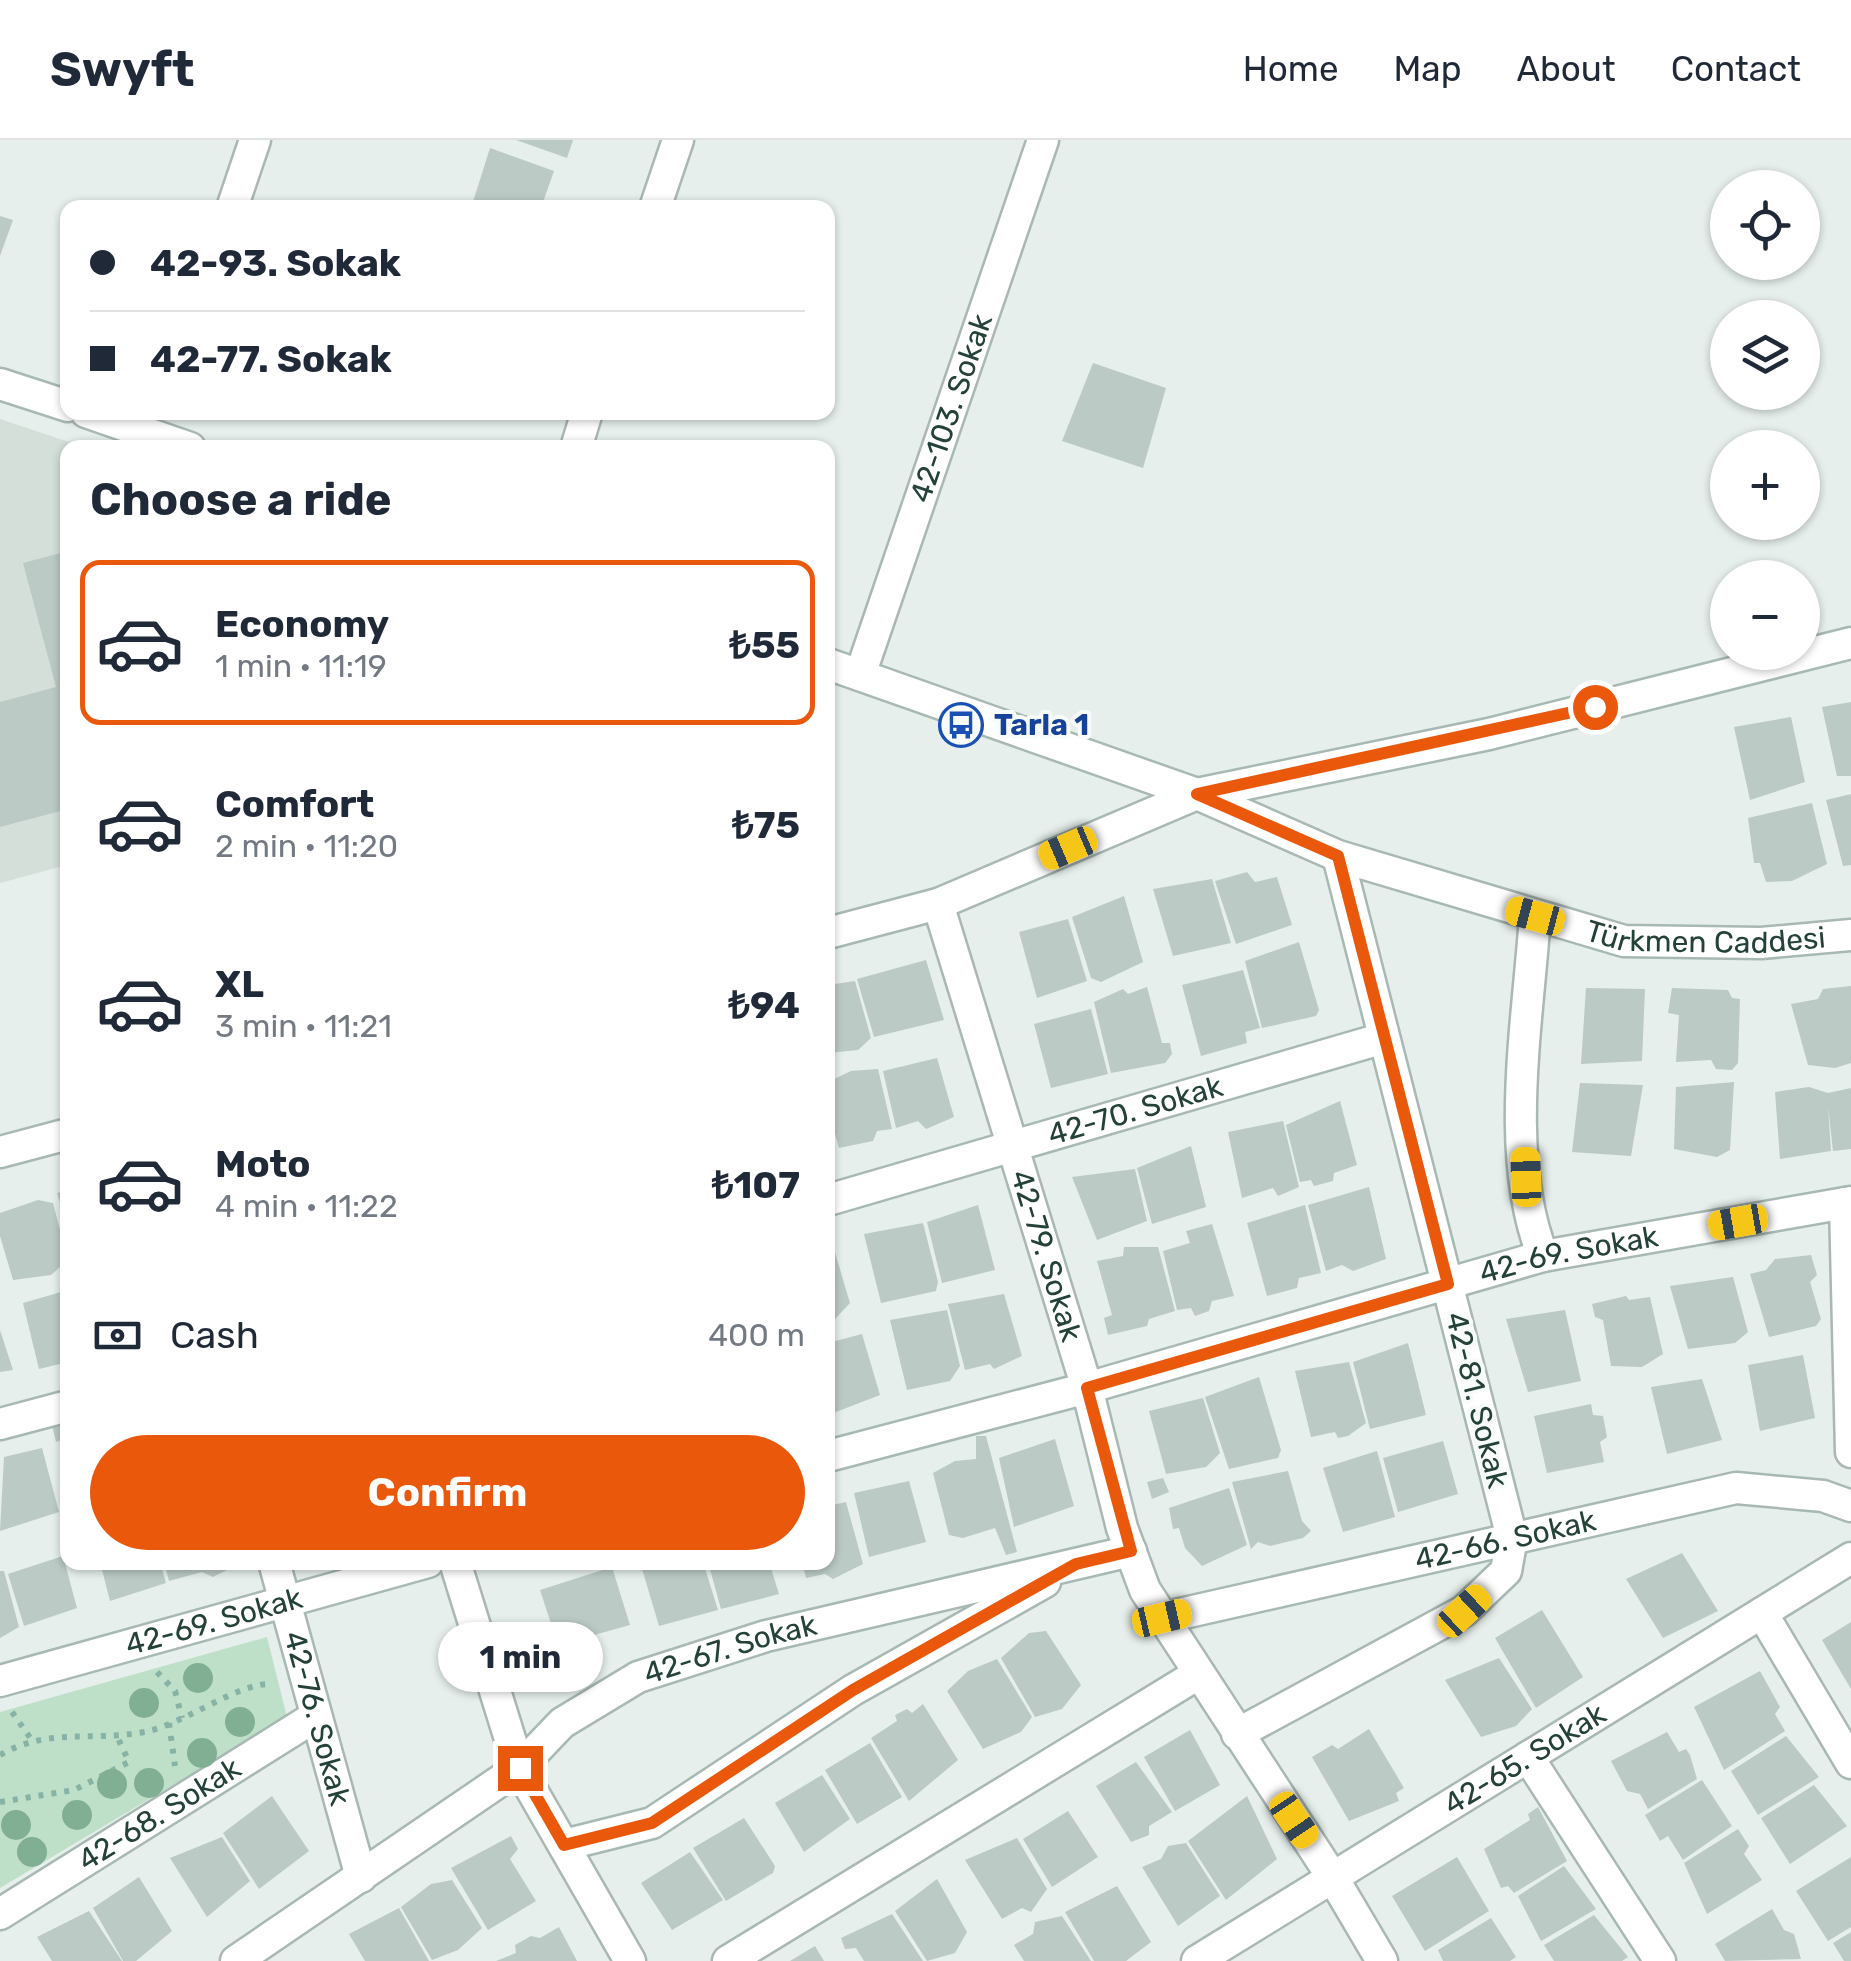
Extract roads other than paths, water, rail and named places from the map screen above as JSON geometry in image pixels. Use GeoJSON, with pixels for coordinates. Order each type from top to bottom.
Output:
{"type":"FeatureCollection","features":[{"type":"Feature","properties":{"kind":"street"},"geometry":{"type":"LineString","coordinates":[[235,200],[254,140]]}},
{"type":"Feature","properties":{"kind":"street"},"geometry":{"type":"LineString","coordinates":[[659,200],[678,140]]}},
{"type":"Feature","properties":{"kind":"street","name":"42-103. Sokak"},"geometry":{"type":"LineString","coordinates":[[860,675],[1043,140]]}},
{"type":"Feature","properties":{"kind":"street"},"geometry":{"type":"LineString","coordinates":[[0,384],[60,403]]}},
{"type":"Feature","properties":{"kind":"street"},"geometry":{"type":"LineString","coordinates":[[158,424],[179,440]]}},
{"type":"Feature","properties":{"kind":"street"},"geometry":{"type":"LineString","coordinates":[[835,931],[938,904],[1197,794],[1489,734],[1851,643]]}},
{"type":"Feature","properties":{"kind":"street","name":"Türkmen Caddesi"},"geometry":{"type":"LineString","coordinates":[[835,666],[1197,794],[1338,856],[1624,940],[1761,944],[1851,935]]}},
{"type":"Feature","properties":{"kind":"street","name":"42-81. Sokak"},"geometry":{"type":"LineString","coordinates":[[1338,856],[1512,1538]]}},
{"type":"Feature","properties":{"kind":"street","name":"42-79. Sokak"},"geometry":{"type":"LineString","coordinates":[[938,904],[1145,1590],[1382,1961]]}},
{"type":"Feature","properties":{"kind":"street"},"geometry":{"type":"LineString","coordinates":[[1535,916],[1522,1100],[1527,1216],[1543,1256]]}},
{"type":"Feature","properties":{"kind":"street","name":"42-70. Sokak"},"geometry":{"type":"LineString","coordinates":[[835,1198],[1384,1038]]}},
{"type":"Feature","properties":{"kind":"street"},"geometry":{"type":"LineString","coordinates":[[0,1152],[60,1136]]}},
{"type":"Feature","properties":{"kind":"street"},"geometry":{"type":"LineString","coordinates":[[1848,1202],[1851,1452]]}},
{"type":"Feature","properties":{"kind":"street","name":"42-69. Sokak"},"geometry":{"type":"LineString","coordinates":[[835,1454],[1087,1388],[1543,1256],[1848,1202]]}},
{"type":"Feature","properties":{"kind":"street"},"geometry":{"type":"LineString","coordinates":[[0,1424],[60,1408]]}},
{"type":"Feature","properties":{"kind":"street","name":"42-66. Sokak"},"geometry":{"type":"LineString","coordinates":[[1162,1618],[1736,1488],[1822,1496],[1851,1506]]}},
{"type":"Feature","properties":{"kind":"street"},"geometry":{"type":"LineString","coordinates":[[1237,1734],[1464,1611],[1506,1571],[1512,1538]]}},
{"type":"Feature","properties":{"kind":"street","name":"42-67. Sokak"},"geometry":{"type":"LineString","coordinates":[[236,1961],[520,1768],[562,1723],[638,1677],[766,1636],[1131,1551]]}},
{"type":"Feature","properties":{"kind":"street","name":"42-65. Sokak"},"geometry":{"type":"LineString","coordinates":[[1197,1961],[1851,1558]]}},
{"type":"Feature","properties":{"kind":"street"},"geometry":{"type":"LineString","coordinates":[[564,1845],[652,1823],[853,1690],[1076,1564]]}},
{"type":"Feature","properties":{"kind":"street","name":"42-76. Sokak"},"geometry":{"type":"LineString","coordinates":[[276,1570],[361,1878]]}},
{"type":"Feature","properties":{"kind":"street","name":"42-69. Sokak"},"geometry":{"type":"LineString","coordinates":[[4,1694],[131,1644],[398,1570]]}},
{"type":"Feature","properties":{"kind":"street"},"geometry":{"type":"LineString","coordinates":[[458,1570],[520,1768],[630,1961]]}},
{"type":"Feature","properties":{"kind":"street"},"geometry":{"type":"LineString","coordinates":[[1762,1613],[1851,1763]]}},
{"type":"Feature","properties":{"kind":"street"},"geometry":{"type":"LineString","coordinates":[[728,1961],[1198,1674]]}},
{"type":"Feature","properties":{"kind":"street","name":"42-68. Sokak"},"geometry":{"type":"LineString","coordinates":[[0,1914],[316,1716]]}},
{"type":"Feature","properties":{"kind":"street"},"geometry":{"type":"LineString","coordinates":[[1528,1757],[1660,1961]]}},
{"type":"Feature","properties":{"kind":"place","name":"Tarla 1"},"geometry":{"type":"Point","coordinates":[961,725]}}]}
